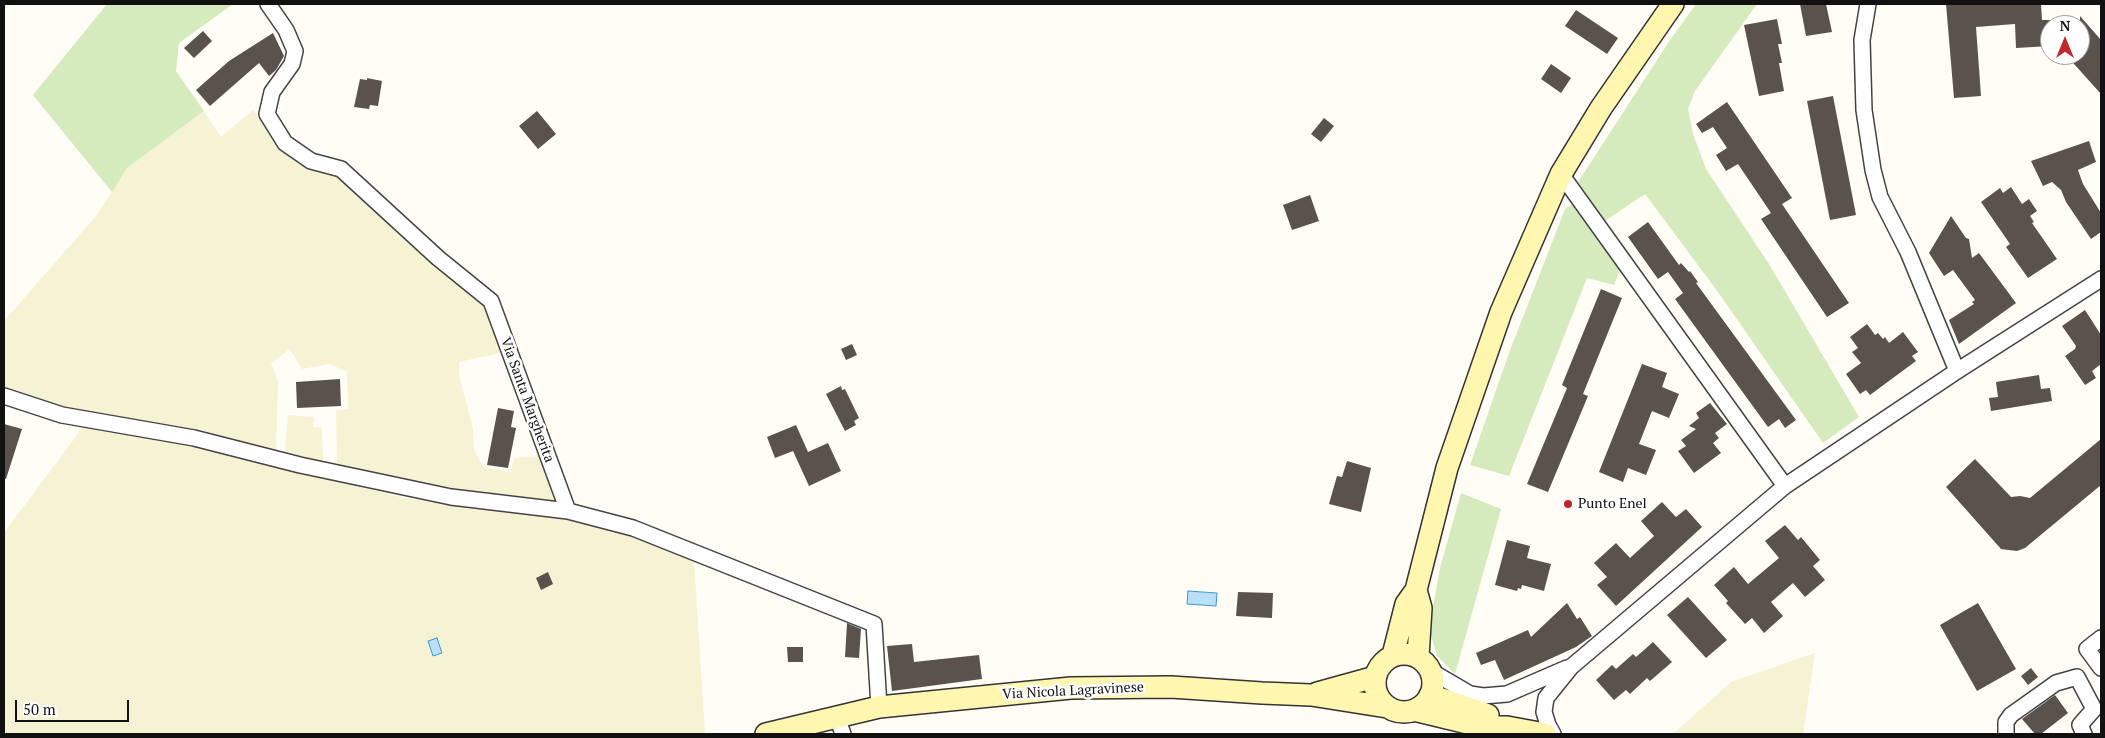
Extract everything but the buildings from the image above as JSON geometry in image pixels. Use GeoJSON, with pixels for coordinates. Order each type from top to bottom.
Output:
{"type":"FeatureCollection","features":[{"type":"Feature","properties":{"kind":"street","name":"Via Santa Margherita"},"geometry":{"type":"LineString","coordinates":[[268,4],[286,30],[295,52],[292,64],[272,92],[267,114],[285,143],[311,161],[341,169],[438,258],[491,301],[568,511]]}},
{"type":"Feature","properties":{"kind":"street"},"geometry":{"type":"LineString","coordinates":[[1393,655],[1406,604],[1416,590],[1447,468],[1501,312],[1562,174],[1601,108],[1673,4]]}},
{"type":"Feature","properties":{"kind":"street"},"geometry":{"type":"LineString","coordinates":[[1868,4],[1862,40],[1864,110],[1873,170],[1880,197],[1908,252],[1957,371]]}},
{"type":"Feature","properties":{"kind":"street"},"geometry":{"type":"LineString","coordinates":[[1562,174],[1785,486]]}},
{"type":"Feature","properties":{"kind":"street"},"geometry":{"type":"LineString","coordinates":[[1553,734],[1544,712],[1546,698],[1570,667],[1785,486],[1957,371],[2101,279]]}},
{"type":"Feature","properties":{"kind":"street"},"geometry":{"type":"LineString","coordinates":[[4,396],[62,416],[194,438],[300,465],[451,497],[568,511],[633,528],[874,624],[879,707]]}},
{"type":"Feature","properties":{"kind":"street"},"geometry":{"type":"LineString","coordinates":[[1416,590],[1421,608],[1424,663],[1433,685],[1430,695],[1423,704],[1414,710],[1396,711],[1379,699],[1375,677],[1378,668],[1393,655],[1406,654],[1424,663],[1470,694],[1484,696],[1507,694],[1570,667]]}},
{"type":"Feature","properties":{"kind":"street"},"geometry":{"type":"LineString","coordinates":[[2101,638],[2087,649],[2101,668]]}},
{"type":"Feature","properties":{"kind":"street","name":"Via Nicola Lagravinese"},"geometry":{"type":"LineString","coordinates":[[1311,694],[1375,677]]}},
{"type":"Feature","properties":{"kind":"street"},"geometry":{"type":"LineString","coordinates":[[2006,734],[2006,722],[2011,715],[2056,683],[2077,677],[2094,709],[2080,725],[2084,734]]}},
{"type":"Feature","properties":{"kind":"street","name":"Via Nicola Lagravinese"},"geometry":{"type":"LineString","coordinates":[[766,734],[840,726],[879,707],[1071,688],[1171,687],[1311,694],[1388,707]]}},
{"type":"Feature","properties":{"kind":"street"},"geometry":{"type":"LineString","coordinates":[[1430,695],[1488,715],[1507,727]]}},
{"type":"Feature","properties":{"kind":"street"},"geometry":{"type":"LineString","coordinates":[[1414,710],[1484,727],[1507,727],[1545,734]]}},
{"type":"Feature","properties":{"kind":"shaded area"},"geometry":{"type":"Polygon","coordinates":[[[253,110],[298,164],[311,170],[331,172],[341,178],[440,269],[489,311],[504,352],[459,362],[459,374],[473,429],[474,449],[483,467],[511,472],[514,458],[540,456],[555,502],[417,483],[337,466],[336,410],[348,409],[347,372],[330,364],[302,369],[290,349],[271,363],[278,381],[276,452],[202,430],[63,411],[4,388],[4,321],[96,216],[127,168],[204,111],[221,137],[253,110]]]}},
{"type":"Feature","properties":{"kind":"shaded area"},"geometry":{"type":"Polygon","coordinates":[[[288,415],[314,417],[313,427],[322,428],[323,462],[285,451],[288,415]]]}},
{"type":"Feature","properties":{"kind":"shaded area"},"geometry":{"type":"Polygon","coordinates":[[[83,427],[198,446],[405,498],[471,509],[569,518],[615,528],[694,559],[705,734],[4,734],[4,533],[83,427]]]}},
{"type":"Feature","properties":{"kind":"shaded area"},"geometry":{"type":"Polygon","coordinates":[[[1815,653],[1803,734],[1673,734],[1731,682],[1815,653]]]}},
{"type":"Feature","properties":{"kind":"green space"},"geometry":{"type":"Polygon","coordinates":[[[107,4],[233,4],[179,43],[176,71],[204,111],[127,168],[112,192],[33,95],[107,4]]]}},
{"type":"Feature","properties":{"kind":"green space"},"geometry":{"type":"Polygon","coordinates":[[[1696,4],[1757,4],[1695,91],[1688,109],[1693,134],[1706,169],[1769,264],[1859,417],[1823,443],[1718,292],[1645,194],[1605,221],[1578,182],[1670,40],[1696,4]]]}},
{"type":"Feature","properties":{"kind":"green space"},"geometry":{"type":"Polygon","coordinates":[[[1572,205],[1620,270],[1614,285],[1587,278],[1509,476],[1470,465],[1509,353],[1565,209],[1572,205]]]}},
{"type":"Feature","properties":{"kind":"green space"},"geometry":{"type":"Polygon","coordinates":[[[1461,493],[1501,509],[1455,674],[1437,656],[1429,628],[1440,568],[1461,493]]]}},
{"type":"Feature","properties":{"kind":"water"},"geometry":{"type":"Polygon","coordinates":[[[1188,591],[1217,593],[1216,606],[1187,604],[1188,591]]]}},
{"type":"Feature","properties":{"kind":"water"},"geometry":{"type":"Polygon","coordinates":[[[437,638],[442,653],[433,656],[428,641],[437,638]]]}},
{"type":"Feature","properties":{"kind":"place","name":"Punto Enel"},"geometry":{"type":"Point","coordinates":[1568,504]}}]}
